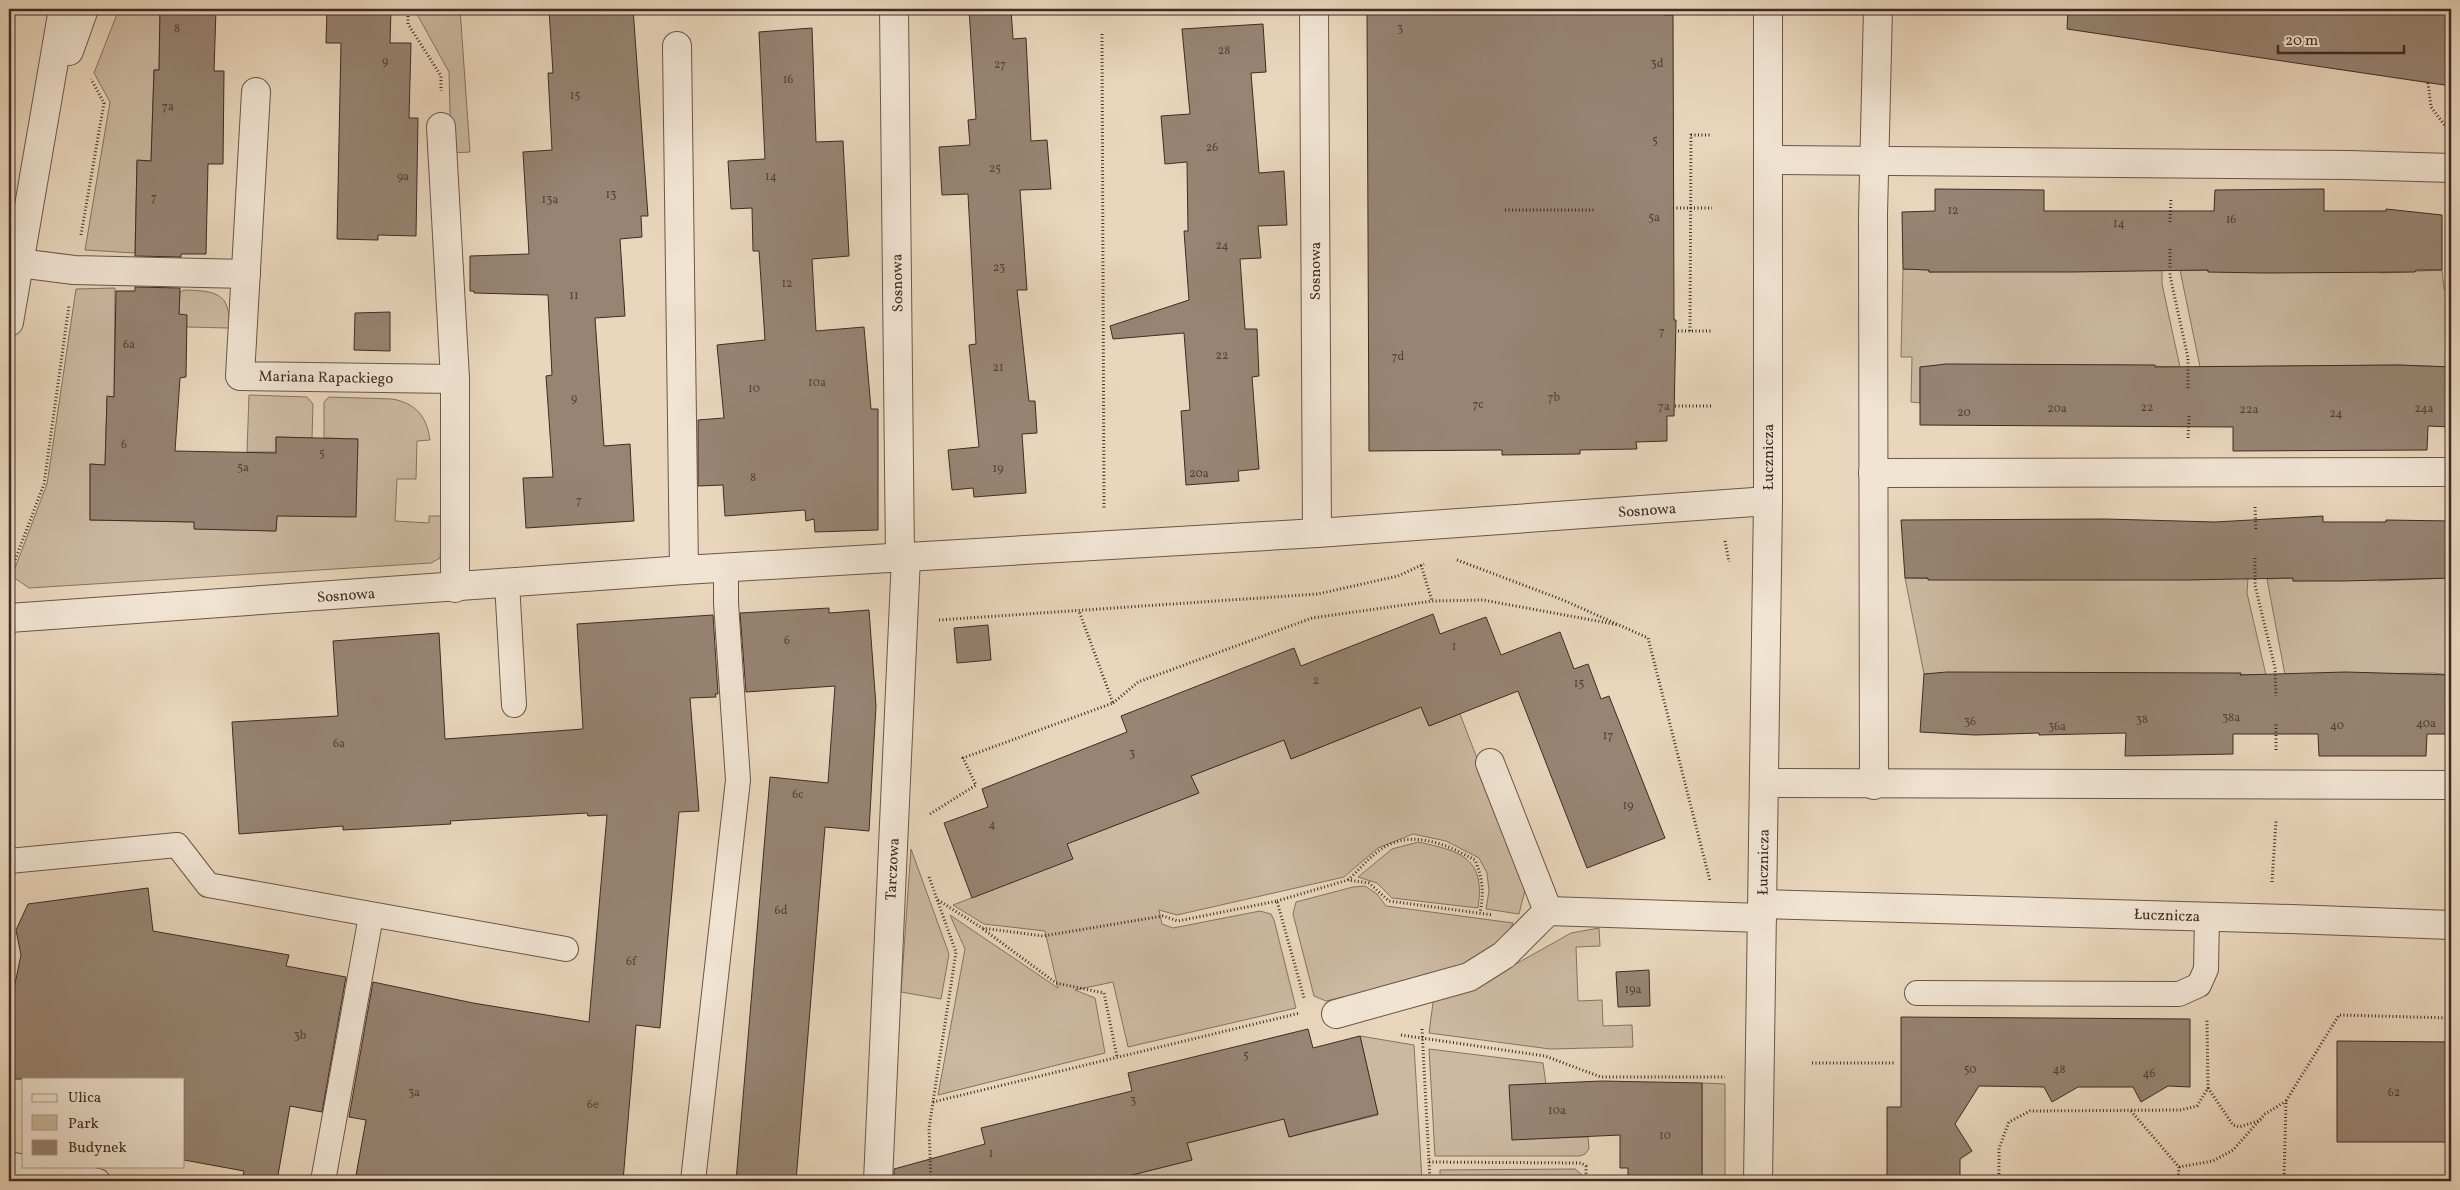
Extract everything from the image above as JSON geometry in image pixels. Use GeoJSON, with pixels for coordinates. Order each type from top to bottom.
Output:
{"type":"FeatureCollection","features":[{"type":"Feature","properties":{"kind":"street"},"geometry":{"type":"LineString","coordinates":[[9,322],[63,9]]}},
{"type":"Feature","properties":{"kind":"street"},"geometry":{"type":"LineString","coordinates":[[45,119],[84,9]]}},
{"type":"Feature","properties":{"kind":"street","name":"Sosnowa"},"geometry":{"type":"LineString","coordinates":[[894,9],[903,558]]}},
{"type":"Feature","properties":{"kind":"street","name":"Sosnowa"},"geometry":{"type":"LineString","coordinates":[[1314,9],[1317,533]]}},
{"type":"Feature","properties":{"kind":"street","name":"Łucznicza"},"geometry":{"type":"LineString","coordinates":[[1758,1181],[1754,913],[1764,783],[1768,501],[1768,9]]}},
{"type":"Feature","properties":{"kind":"street"},"geometry":{"type":"LineString","coordinates":[[1874,785],[1873,162],[1878,9]]}},
{"type":"Feature","properties":{"kind":"street"},"geometry":{"type":"LineString","coordinates":[[677,46],[684,570]]}},
{"type":"Feature","properties":{"kind":"street","name":"Mariana Rapackiego"},"geometry":{"type":"LineString","coordinates":[[256,92],[240,376],[455,379]]}},
{"type":"Feature","properties":{"kind":"street"},"geometry":{"type":"LineString","coordinates":[[441,127],[455,379],[455,588]]}},
{"type":"Feature","properties":{"kind":"street"},"geometry":{"type":"LineString","coordinates":[[1768,160],[2349,165],[2451,168]]}},
{"type":"Feature","properties":{"kind":"street"},"geometry":{"type":"LineString","coordinates":[[19,263],[74,270],[246,274]]}},
{"type":"Feature","properties":{"kind":"street"},"geometry":{"type":"LineString","coordinates":[[1873,473],[2451,472]]}},
{"type":"Feature","properties":{"kind":"street","name":"Sosnowa"},"geometry":{"type":"LineString","coordinates":[[9,618],[455,588],[684,570],[1317,533],[1768,501]]}},
{"type":"Feature","properties":{"kind":"street","name":"Tarczowa"},"geometry":{"type":"LineString","coordinates":[[878,1181],[903,558]]}},
{"type":"Feature","properties":{"kind":"street"},"geometry":{"type":"LineString","coordinates":[[1490,763],[1543,916]]}},
{"type":"Feature","properties":{"kind":"street"},"geometry":{"type":"LineString","coordinates":[[1764,783],[1874,785],[2451,785]]}},
{"type":"Feature","properties":{"kind":"street"},"geometry":{"type":"LineString","coordinates":[[1336,1014],[1469,977],[1504,956],[1543,916],[1754,913]]}},
{"type":"Feature","properties":{"kind":"street","name":"Łucznicza"},"geometry":{"type":"LineString","coordinates":[[1754,913],[2207,916],[2451,925]]}},
{"type":"Feature","properties":{"kind":"lane"},"geometry":{"type":"LineString","coordinates":[[693,1181],[738,780],[726,603],[726,568]]}},
{"type":"Feature","properties":{"kind":"lane"},"geometry":{"type":"LineString","coordinates":[[507,583],[514,705]]}},
{"type":"Feature","properties":{"kind":"lane"},"geometry":{"type":"LineString","coordinates":[[9,861],[177,845],[208,885],[371,916],[566,949]]}},
{"type":"Feature","properties":{"kind":"lane"},"geometry":{"type":"LineString","coordinates":[[323,1181],[371,916]]}},
{"type":"Feature","properties":{"kind":"lane"},"geometry":{"type":"LineString","coordinates":[[1917,993],[2179,994],[2199,985],[2206,970],[2207,916]]}},
{"type":"Feature","properties":{"kind":"lane"},"geometry":{"type":"LineString","coordinates":[[9,1164],[22,1166]]}},
{"type":"Feature","properties":{"kind":"lane"},"geometry":{"type":"LineString","coordinates":[[30,1168],[98,1181]]}},
{"type":"Feature","properties":{"kind":"path"},"geometry":{"type":"LineString","coordinates":[[408,9],[408,24],[441,76],[441,127]]}},
{"type":"Feature","properties":{"kind":"path"},"geometry":{"type":"LineString","coordinates":[[1102,34],[1104,509]]}},
{"type":"Feature","properties":{"kind":"path"},"geometry":{"type":"LineString","coordinates":[[2428,83],[2431,107],[2451,134]]}},
{"type":"Feature","properties":{"kind":"path"},"geometry":{"type":"LineString","coordinates":[[1690,331],[1691,135],[1712,135]]}},
{"type":"Feature","properties":{"kind":"path"},"geometry":{"type":"LineString","coordinates":[[1673,208],[1712,208]]}},
{"type":"Feature","properties":{"kind":"path"},"geometry":{"type":"LineString","coordinates":[[1505,210],[1596,210]]}},
{"type":"Feature","properties":{"kind":"path"},"geometry":{"type":"LineString","coordinates":[[2170,249],[2170,276],[2188,358],[2188,388]]}},
{"type":"Feature","properties":{"kind":"path"},"geometry":{"type":"LineString","coordinates":[[1678,331],[1711,331]]}},
{"type":"Feature","properties":{"kind":"path"},"geometry":{"type":"LineString","coordinates":[[1675,406],[1711,406]]}},
{"type":"Feature","properties":{"kind":"path"},"geometry":{"type":"LineString","coordinates":[[2255,512],[2256,530]]}},
{"type":"Feature","properties":{"kind":"path"},"geometry":{"type":"LineString","coordinates":[[1452,558],[1563,600],[1648,638],[1715,902],[1754,913]]}},
{"type":"Feature","properties":{"kind":"path"},"geometry":{"type":"LineString","coordinates":[[2255,558],[2255,585],[2275,668],[2276,696]]}},
{"type":"Feature","properties":{"kind":"path"},"geometry":{"type":"LineString","coordinates":[[930,621],[1318,594],[1398,576],[1428,562]]}},
{"type":"Feature","properties":{"kind":"path"},"geometry":{"type":"LineString","coordinates":[[1421,565],[1432,601]]}},
{"type":"Feature","properties":{"kind":"path"},"geometry":{"type":"LineString","coordinates":[[925,817],[976,786],[962,758],[1113,703],[1138,682],[1312,618],[1432,601],[1483,600],[1619,625]]}},
{"type":"Feature","properties":{"kind":"path"},"geometry":{"type":"LineString","coordinates":[[1079,611],[1113,703]]}},
{"type":"Feature","properties":{"kind":"path"},"geometry":{"type":"LineString","coordinates":[[2276,723],[2276,756]]}},
{"type":"Feature","properties":{"kind":"path"},"geometry":{"type":"LineString","coordinates":[[2269,918],[2278,785]]}},
{"type":"Feature","properties":{"kind":"path"},"geometry":{"type":"LineString","coordinates":[[1348,880],[1383,848],[1400,841],[1418,839],[1440,844],[1475,860],[1482,876],[1484,896],[1480,913]]}},
{"type":"Feature","properties":{"kind":"path"},"geometry":{"type":"LineString","coordinates":[[928,874],[956,952],[929,1128],[931,1181]]}},
{"type":"Feature","properties":{"kind":"path"},"geometry":{"type":"LineString","coordinates":[[1277,901],[1348,880],[1369,883],[1389,901],[1480,913],[1543,916]]}},
{"type":"Feature","properties":{"kind":"path"},"geometry":{"type":"LineString","coordinates":[[982,928],[1056,983],[1104,993],[1117,1057]]}},
{"type":"Feature","properties":{"kind":"path"},"geometry":{"type":"LineString","coordinates":[[2206,970],[2208,1088],[2232,1125],[2239,1128],[2261,1119]]}},
{"type":"Feature","properties":{"kind":"path"},"geometry":{"type":"LineString","coordinates":[[1420,990],[1430,1181]]}},
{"type":"Feature","properties":{"kind":"path"},"geometry":{"type":"LineString","coordinates":[[933,1102],[1308,1011]]}},
{"type":"Feature","properties":{"kind":"path"},"geometry":{"type":"LineString","coordinates":[[2179,1167],[2213,1161],[2223,1156],[2241,1142],[2261,1119],[2286,1101],[2339,1015],[2451,1018]]}},
{"type":"Feature","properties":{"kind":"path"},"geometry":{"type":"LineString","coordinates":[[1812,1063],[1896,1063]]}},
{"type":"Feature","properties":{"kind":"path"},"geometry":{"type":"LineString","coordinates":[[1998,1181],[1999,1148],[2009,1122],[2030,1111],[2181,1110],[2197,1106],[2208,1088]]}},
{"type":"Feature","properties":{"kind":"path"},"geometry":{"type":"LineString","coordinates":[[2284,1181],[2286,1101]]}},
{"type":"Feature","properties":{"kind":"path"},"geometry":{"type":"LineString","coordinates":[[2130,1110],[2179,1167],[2178,1181]]}},
{"type":"Feature","properties":{"kind":"path"},"geometry":{"type":"LineString","coordinates":[[1429,1162],[1581,1163],[1586,1166],[1586,1181]]}},
{"type":"Feature","properties":{"kind":"green space"},"geometry":{"type":"Polygon","coordinates":[[[119,9],[160,9],[159,70],[154,70],[151,161],[137,161],[135,253],[85,250],[110,102],[94,73],[119,9]]]}},
{"type":"Feature","properties":{"kind":"green space"},"geometry":{"type":"Polygon","coordinates":[[[417,9],[460,9],[470,152],[451,153],[449,72],[418,16],[417,9]]]}},
{"type":"Feature","properties":{"kind":"green space"},"geometry":{"type":"Polygon","coordinates":[[[1903,269],[1929,270],[1929,272],[2162,270],[2162,284],[2180,367],[2120,365],[1920,367],[1920,403],[1911,402],[1912,357],[1901,357],[1903,269]]]}},
{"type":"Feature","properties":{"kind":"green space"},"geometry":{"type":"Polygon","coordinates":[[[2180,270],[2380,271],[2380,273],[2442,270],[2444,289],[2451,290],[2451,367],[2399,365],[2200,367],[2180,270]]]}},
{"type":"Feature","properties":{"kind":"green space"},"geometry":{"type":"Polygon","coordinates":[[[115,288],[114,397],[107,397],[105,465],[90,464],[90,520],[194,522],[195,529],[276,531],[277,516],[358,439],[324,438],[324,402],[329,397],[392,399],[408,404],[419,412],[426,424],[430,440],[417,441],[416,479],[397,479],[395,521],[429,523],[429,516],[443,516],[440,558],[431,563],[29,588],[12,576],[47,484],[76,289],[115,288]]]}},
{"type":"Feature","properties":{"kind":"green space"},"geometry":{"type":"Polygon","coordinates":[[[184,290],[212,293],[224,300],[229,316],[229,328],[187,327],[179,314],[180,292],[184,290]]]}},
{"type":"Feature","properties":{"kind":"green space"},"geometry":{"type":"Polygon","coordinates":[[[249,395],[307,397],[313,404],[312,438],[276,437],[276,452],[247,452],[249,395]]]}},
{"type":"Feature","properties":{"kind":"green space"},"geometry":{"type":"Polygon","coordinates":[[[1905,578],[2014,580],[2186,578],[2187,580],[2248,578],[2247,593],[2266,675],[2155,673],[1924,674],[1905,578]]]}},
{"type":"Feature","properties":{"kind":"green space"},"geometry":{"type":"Polygon","coordinates":[[[2293,578],[2293,581],[2379,578],[2379,581],[2451,578],[2451,675],[2433,673],[2285,675],[2267,579],[2293,578]]]}},
{"type":"Feature","properties":{"kind":"green space"},"geometry":{"type":"Polygon","coordinates":[[[1421,707],[1429,726],[1460,714],[1526,886],[1519,914],[1486,909],[1489,891],[1487,873],[1479,858],[1446,841],[1413,834],[1378,848],[1344,877],[1177,915],[1159,910],[1162,924],[1173,928],[1260,911],[1271,914],[1296,1008],[1128,1047],[1113,982],[1075,990],[1095,998],[1105,1053],[938,1095],[965,949],[950,915],[1058,988],[1045,931],[984,924],[953,905],[1072,859],[1064,836],[1077,840],[1198,793],[1191,776],[1273,744],[1281,733],[1291,759],[1421,707]]]}},
{"type":"Feature","properties":{"kind":"green space"},"geometry":{"type":"Polygon","coordinates":[[[1418,842],[1447,849],[1467,860],[1474,868],[1478,878],[1478,908],[1392,898],[1377,883],[1358,877],[1392,849],[1418,842]]]}},
{"type":"Feature","properties":{"kind":"green space"},"geometry":{"type":"Polygon","coordinates":[[[911,849],[949,954],[941,999],[901,992],[911,849]]]}},
{"type":"Feature","properties":{"kind":"green space"},"geometry":{"type":"Polygon","coordinates":[[[1365,886],[1377,894],[1386,906],[1513,923],[1509,933],[1492,954],[1441,974],[1326,1001],[1314,996],[1293,914],[1296,902],[1353,887],[1365,886]]]}},
{"type":"Feature","properties":{"kind":"green space"},"geometry":{"type":"Polygon","coordinates":[[[1599,928],[1600,946],[1576,947],[1578,1001],[1602,1000],[1603,1026],[1632,1025],[1633,1047],[1550,1049],[1429,1033],[1434,995],[1482,983],[1571,933],[1599,928]]]}},
{"type":"Feature","properties":{"kind":"green space"},"geometry":{"type":"Polygon","coordinates":[[[1360,1036],[1414,1045],[1422,1181],[1108,1181],[1192,1160],[1187,1143],[1275,1121],[1282,1112],[1289,1137],[1378,1115],[1360,1036]]]}},
{"type":"Feature","properties":{"kind":"green space"},"geometry":{"type":"Polygon","coordinates":[[[1429,1049],[1543,1063],[1546,1084],[1512,1139],[1588,1137],[1589,1149],[1580,1156],[1435,1156],[1429,1049]]]}},
{"type":"Feature","properties":{"kind":"green space"},"geometry":{"type":"Polygon","coordinates":[[[1702,1083],[1725,1084],[1725,1181],[1702,1181],[1702,1083]]]}},
{"type":"Feature","properties":{"kind":"green space"},"geometry":{"type":"Polygon","coordinates":[[[1575,1169],[1581,1174],[1582,1181],[1440,1181],[1440,1170],[1575,1169]]]}},
{"type":"Feature","properties":{"kind":"building"},"geometry":{"type":"Polygon","coordinates":[[[160,9],[216,9],[214,71],[224,71],[223,164],[208,164],[206,254],[181,254],[181,257],[135,256],[137,160],[151,161],[154,70],[159,70],[160,9]]]}},
{"type":"Feature","properties":{"kind":"building"},"geometry":{"type":"Polygon","coordinates":[[[327,9],[391,9],[390,43],[411,43],[409,118],[418,118],[416,236],[378,235],[378,240],[337,239],[341,43],[326,43],[327,9]]]}},
{"type":"Feature","properties":{"kind":"building"},"geometry":{"type":"Polygon","coordinates":[[[549,9],[633,9],[648,216],[641,216],[642,237],[620,239],[625,316],[595,318],[604,446],[630,444],[634,521],[526,528],[523,478],[553,477],[546,376],[552,375],[548,295],[474,293],[474,291],[470,291],[470,256],[529,254],[523,152],[552,150],[548,73],[553,73],[549,9]]]}},
{"type":"Feature","properties":{"kind":"building"},"geometry":{"type":"Polygon","coordinates":[[[969,9],[1011,9],[1013,39],[1026,38],[1031,141],[1047,140],[1051,189],[1020,190],[1027,290],[1017,290],[1029,401],[1035,401],[1037,433],[1022,434],[1026,493],[974,497],[973,488],[952,490],[948,450],[979,447],[969,345],[976,344],[968,194],[942,195],[939,147],[970,145],[968,120],[976,119],[969,9]]]}},
{"type":"Feature","properties":{"kind":"building"},"geometry":{"type":"Polygon","coordinates":[[[1367,9],[1664,9],[1664,15],[1673,15],[1674,320],[1676,320],[1674,416],[1667,416],[1667,441],[1636,442],[1637,449],[1580,450],[1580,454],[1502,455],[1502,450],[1369,451],[1367,9]]]}},
{"type":"Feature","properties":{"kind":"building"},"geometry":{"type":"Polygon","coordinates":[[[2068,9],[2433,9],[2451,11],[2451,86],[2067,29],[2068,9]]]}},
{"type":"Feature","properties":{"kind":"building"},"geometry":{"type":"Polygon","coordinates":[[[1263,24],[1266,72],[1251,73],[1259,173],[1284,171],[1287,225],[1258,226],[1261,258],[1240,259],[1245,329],[1257,329],[1259,376],[1252,377],[1259,469],[1238,471],[1239,481],[1186,485],[1181,411],[1190,410],[1184,333],[1113,339],[1110,326],[1189,300],[1184,231],[1188,231],[1187,162],[1165,164],[1161,116],[1190,114],[1182,29],[1263,24]]]}},
{"type":"Feature","properties":{"kind":"building"},"geometry":{"type":"Polygon","coordinates":[[[812,28],[816,142],[843,141],[849,256],[812,259],[816,331],[864,327],[871,409],[878,409],[878,530],[815,532],[814,519],[806,521],[805,510],[725,516],[723,485],[698,486],[698,420],[724,418],[717,345],[765,340],[759,251],[753,251],[752,208],[731,209],[728,161],[765,159],[759,32],[812,28]]]}},
{"type":"Feature","properties":{"kind":"building"},"geometry":{"type":"Polygon","coordinates":[[[1935,189],[2044,190],[2044,211],[2214,211],[2215,190],[2324,189],[2324,211],[2386,211],[2386,209],[2442,215],[2442,270],[2416,270],[2415,272],[2263,273],[2208,272],[2208,270],[1929,272],[1929,270],[1903,269],[1902,212],[1935,211],[1935,189]]]}},
{"type":"Feature","properties":{"kind":"building"},"geometry":{"type":"Polygon","coordinates":[[[135,287],[180,288],[179,314],[187,315],[186,377],[180,378],[175,451],[276,453],[276,437],[358,439],[356,517],[277,516],[276,531],[194,529],[194,522],[90,520],[90,464],[105,465],[107,396],[114,397],[116,291],[135,291],[135,287]]]}},
{"type":"Feature","properties":{"kind":"building"},"geometry":{"type":"Polygon","coordinates":[[[390,312],[390,351],[354,350],[355,313],[390,312]]]}},
{"type":"Feature","properties":{"kind":"building"},"geometry":{"type":"Polygon","coordinates":[[[1946,364],[2155,365],[2155,367],[2398,365],[2451,367],[2451,427],[2428,426],[2427,450],[2233,451],[2233,427],[1920,425],[1920,367],[1946,364]]]}},
{"type":"Feature","properties":{"kind":"building"},"geometry":{"type":"Polygon","coordinates":[[[2323,516],[2323,522],[2386,522],[2386,520],[2451,521],[2451,578],[2293,581],[2293,578],[1928,580],[1928,578],[1905,578],[1901,520],[2106,519],[2215,522],[2323,516]]]}},
{"type":"Feature","properties":{"kind":"building"},"geometry":{"type":"Polygon","coordinates":[[[829,608],[829,613],[869,610],[876,706],[869,831],[825,827],[796,1181],[736,1181],[770,777],[828,783],[835,686],[746,692],[740,613],[829,608]]]}},
{"type":"Feature","properties":{"kind":"building"},"geometry":{"type":"Polygon","coordinates":[[[1433,614],[1440,634],[1486,617],[1501,655],[1560,632],[1574,669],[1588,664],[1601,699],[1609,696],[1665,838],[1587,868],[1518,691],[1429,726],[1421,707],[1291,759],[1284,740],[1191,776],[1199,793],[1067,844],[1073,859],[972,898],[944,823],[988,807],[982,789],[1127,732],[1121,716],[1294,648],[1301,666],[1433,614]]]}},
{"type":"Feature","properties":{"kind":"building"},"geometry":{"type":"Polygon","coordinates":[[[713,615],[718,694],[715,694],[716,697],[690,698],[699,811],[679,812],[660,1028],[636,1025],[623,1181],[355,1181],[366,1120],[349,1117],[373,982],[473,1003],[589,1022],[607,815],[588,816],[587,813],[450,821],[451,824],[343,830],[343,826],[239,834],[232,722],[338,716],[333,641],[439,633],[445,739],[583,729],[577,624],[713,615]]]}},
{"type":"Feature","properties":{"kind":"building"},"geometry":{"type":"Polygon","coordinates":[[[988,625],[991,660],[957,663],[954,628],[988,625]]]}},
{"type":"Feature","properties":{"kind":"building"},"geometry":{"type":"Polygon","coordinates":[[[1947,672],[2241,673],[2240,675],[2346,672],[2451,675],[2451,734],[2427,734],[2426,756],[2319,756],[2318,734],[2233,734],[2233,754],[2125,756],[2126,733],[1975,735],[1920,732],[1924,674],[1947,672]]]}},
{"type":"Feature","properties":{"kind":"building"},"geometry":{"type":"Polygon","coordinates":[[[148,888],[153,931],[289,955],[286,966],[346,977],[322,1112],[290,1106],[277,1181],[242,1181],[244,1171],[185,1160],[185,1078],[9,1079],[9,1012],[21,955],[16,930],[28,904],[148,888]]]}},
{"type":"Feature","properties":{"kind":"building"},"geometry":{"type":"Polygon","coordinates":[[[1649,970],[1650,1006],[1618,1007],[1616,972],[1649,970]]]}},
{"type":"Feature","properties":{"kind":"building"},"geometry":{"type":"Polygon","coordinates":[[[1901,1017],[2190,1019],[2190,1087],[2168,1086],[2141,1102],[2133,1087],[2078,1087],[2052,1102],[2044,1087],[1979,1086],[1955,1124],[1972,1151],[1960,1159],[1960,1181],[1887,1181],[1887,1107],[1901,1107],[1901,1017]]]}},
{"type":"Feature","properties":{"kind":"building"},"geometry":{"type":"Polygon","coordinates":[[[1308,1029],[1313,1048],[1360,1036],[1378,1114],[1289,1137],[1284,1119],[1187,1143],[1192,1160],[1108,1181],[894,1181],[894,1169],[985,1144],[981,1128],[1132,1091],[1128,1073],[1308,1029]]]}},
{"type":"Feature","properties":{"kind":"building"},"geometry":{"type":"Polygon","coordinates":[[[2337,1041],[2451,1042],[2451,1142],[2337,1142],[2337,1041]]]}},
{"type":"Feature","properties":{"kind":"building"},"geometry":{"type":"Polygon","coordinates":[[[1602,1081],[1702,1083],[1702,1181],[1628,1181],[1628,1168],[1620,1168],[1620,1135],[1512,1140],[1509,1085],[1602,1081]]]}}]}
